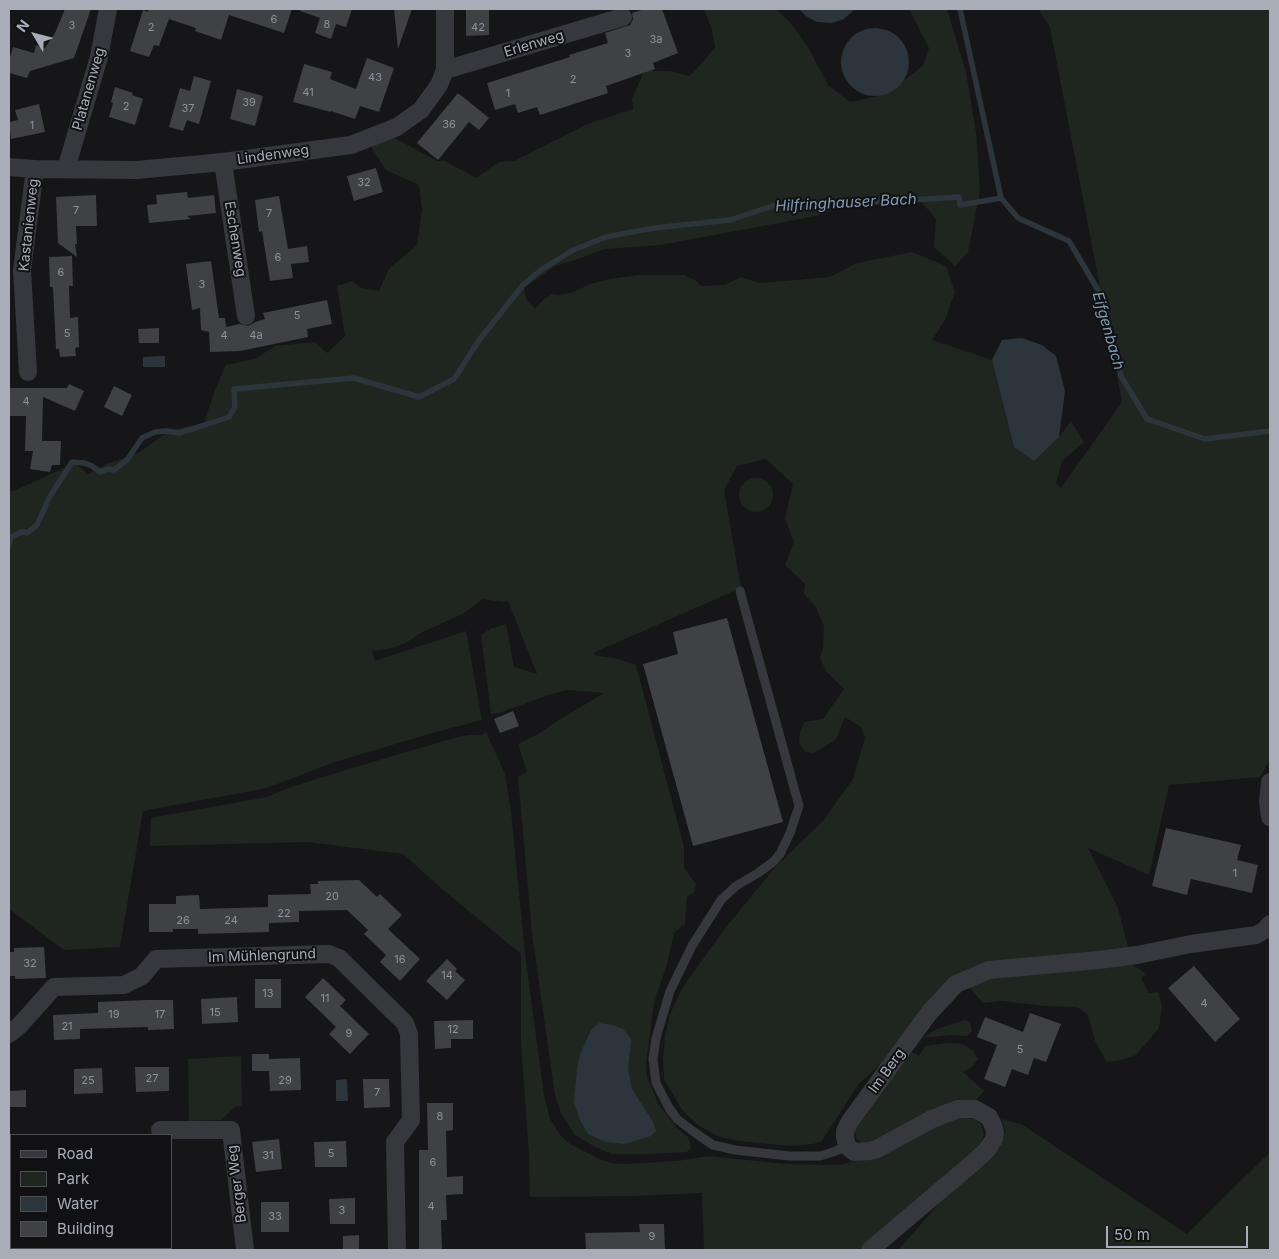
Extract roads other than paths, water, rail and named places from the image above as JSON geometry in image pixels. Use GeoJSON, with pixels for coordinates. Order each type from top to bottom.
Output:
{"type":"FeatureCollection","features":[{"type":"Feature","properties":{"kind":"street","name":"Platanenweg"},"geometry":{"type":"LineString","coordinates":[[66,169],[100,57],[108,9]]}},
{"type":"Feature","properties":{"kind":"street","name":"Lindenweg"},"geometry":{"type":"LineString","coordinates":[[9,167],[137,170],[224,162],[351,145],[397,127],[421,110],[440,85],[445,70],[446,9]]}},
{"type":"Feature","properties":{"kind":"street","name":"Erlenweg"},"geometry":{"type":"LineString","coordinates":[[445,70],[623,17]]}},
{"type":"Feature","properties":{"kind":"street","name":"Eschenweg"},"geometry":{"type":"LineString","coordinates":[[224,162],[246,316]]}},
{"type":"Feature","properties":{"kind":"street","name":"Kastanienweg"},"geometry":{"type":"LineString","coordinates":[[28,372],[22,270],[35,169]]}},
{"type":"Feature","properties":{"kind":"street"},"geometry":{"type":"LineString","coordinates":[[1270,782],[1268,802],[1270,816]]}},
{"type":"Feature","properties":{"kind":"street","name":"Im Berg"},"geometry":{"type":"LineString","coordinates":[[847,1146],[845,1131],[850,1120],[929,1013],[956,984],[989,970],[1099,960],[1256,935],[1265,930],[1270,924]]}},
{"type":"Feature","properties":{"kind":"street","name":"Im Mühlengrund"},"geometry":{"type":"LineString","coordinates":[[9,1034],[20,1025],[54,987],[124,985],[142,976],[156,959],[329,954],[339,958],[405,1023],[409,1034],[411,1120],[395,1142],[397,1250]]}},
{"type":"Feature","properties":{"kind":"street"},"geometry":{"type":"LineString","coordinates":[[847,1146],[854,1152],[877,1149],[932,1119],[958,1109],[975,1109],[989,1117],[993,1125],[994,1139],[982,1155],[870,1250]]}},
{"type":"Feature","properties":{"kind":"street","name":"Berger Weg"},"geometry":{"type":"LineString","coordinates":[[160,1130],[231,1130],[245,1250]]}},
{"type":"Feature","properties":{"kind":"lane"},"geometry":{"type":"LineString","coordinates":[[740,591],[799,806],[790,833],[780,854],[773,862],[736,886],[721,900],[692,946],[670,991],[656,1038],[654,1060],[656,1084],[677,1119],[713,1145],[735,1150],[789,1156],[820,1156],[847,1146]]}},
{"type":"Feature","properties":{"kind":"water"},"geometry":{"type":"Polygon","coordinates":[[[799,9],[855,9],[844,19],[832,23],[817,22],[806,16],[799,9]]]}},
{"type":"Feature","properties":{"kind":"water"},"geometry":{"type":"Polygon","coordinates":[[[882,28],[894,34],[903,43],[909,55],[907,75],[899,86],[882,96],[868,96],[851,86],[843,75],[841,55],[851,38],[862,30],[882,28]]]}},
{"type":"Feature","properties":{"kind":"water"},"geometry":{"type":"Polygon","coordinates":[[[1022,338],[1042,345],[1056,356],[1065,391],[1059,437],[1034,461],[1014,447],[992,360],[1002,340],[1022,338]]]}},
{"type":"Feature","properties":{"kind":"water"},"geometry":{"type":"Polygon","coordinates":[[[165,356],[165,367],[143,367],[143,357],[165,356]]]}},
{"type":"Feature","properties":{"kind":"water"},"geometry":{"type":"Polygon","coordinates":[[[599,1023],[623,1029],[631,1039],[628,1069],[632,1089],[653,1122],[656,1131],[651,1136],[624,1144],[606,1142],[588,1134],[581,1122],[574,1103],[577,1069],[580,1054],[591,1030],[599,1023]]]}},
{"type":"Feature","properties":{"kind":"water"},"geometry":{"type":"Polygon","coordinates":[[[347,1079],[348,1101],[336,1101],[336,1080],[347,1079]]]}},
{"type":"Feature","properties":{"kind":"waterway","name":"Eifgenbach"},"geometry":{"type":"LineString","coordinates":[[960,9],[1001,198],[1018,218],[1069,241],[1101,295],[1121,376],[1147,419],[1205,439],[1270,431]]}},
{"type":"Feature","properties":{"kind":"waterway","name":"Hilfringhauser Bach"},"geometry":{"type":"LineString","coordinates":[[9,546],[11,537],[22,532],[27,533],[37,525],[49,498],[72,462],[84,463],[100,472],[108,469],[114,470],[127,460],[142,438],[155,432],[180,433],[229,417],[235,407],[234,389],[354,378],[419,397],[454,379],[480,339],[523,285],[541,270],[573,250],[606,237],[654,228],[730,220],[773,206],[959,197],[960,205],[1001,198]]}}]}
